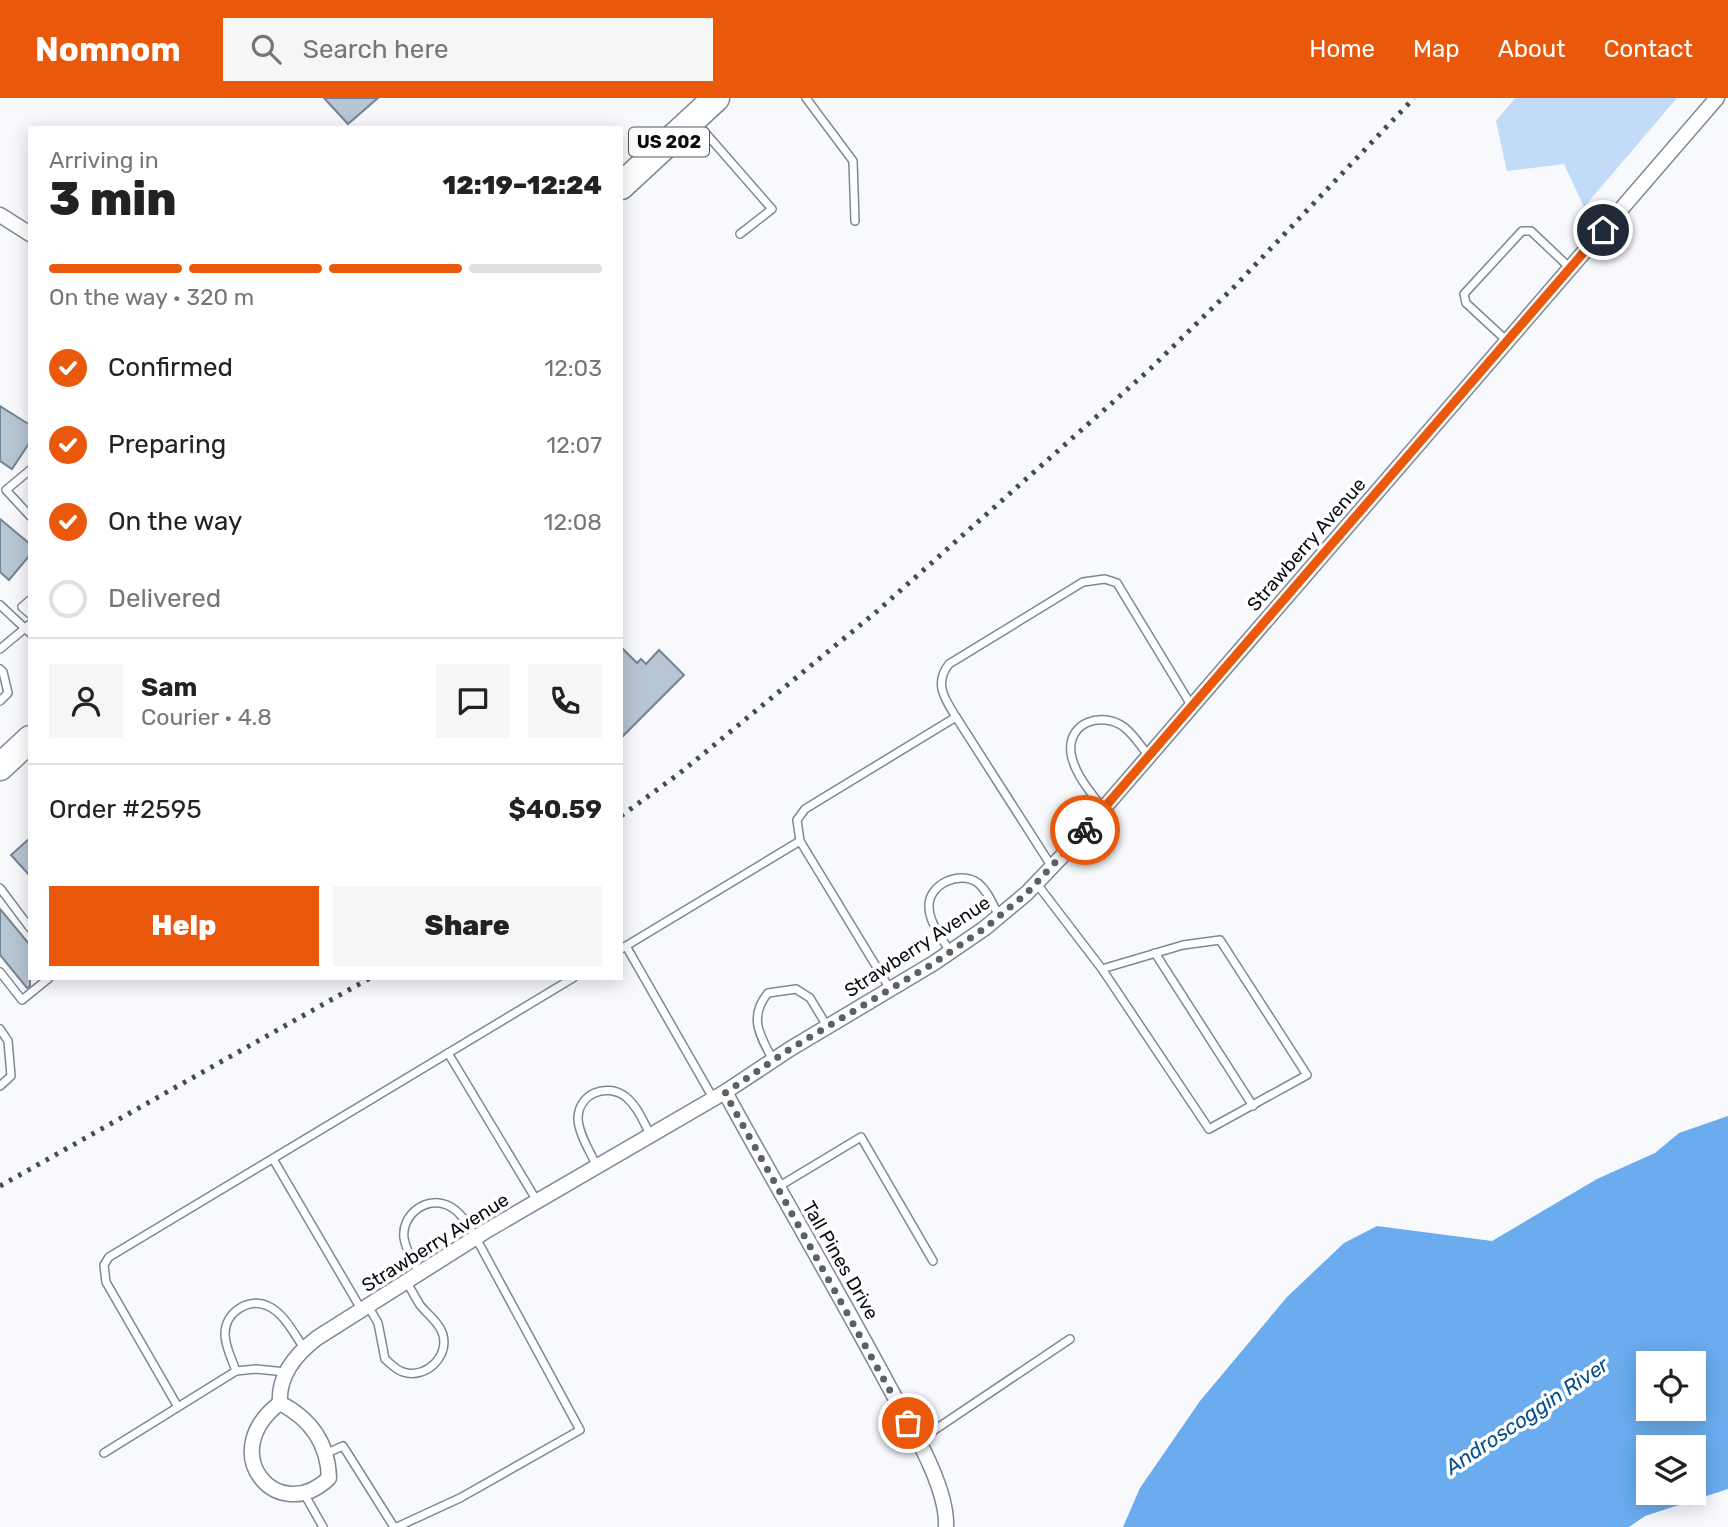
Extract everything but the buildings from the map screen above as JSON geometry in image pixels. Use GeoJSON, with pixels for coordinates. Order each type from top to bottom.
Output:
{"type":"FeatureCollection","features":[{"type":"Feature","properties":{"kind":"highway","name":"US 202"},"geometry":{"type":"LineString","coordinates":[[623,184],[716,98]]}},
{"type":"Feature","properties":{"kind":"highway"},"geometry":{"type":"LineString","coordinates":[[0,767],[28,742]]}},
{"type":"Feature","properties":{"kind":"street","name":"Strawberry Avenue"},"geometry":{"type":"LineString","coordinates":[[306,1497],[296,1499],[275,1496],[263,1487],[254,1475],[251,1457],[257,1432],[268,1412],[280,1403],[279,1390],[286,1373],[304,1348],[476,1238],[719,1096],[773,1060],[890,990],[1000,916],[1037,883],[1103,809],[1717,98]]}},
{"type":"Feature","properties":{"kind":"street"},"geometry":{"type":"LineString","coordinates":[[0,215],[28,233]]}},
{"type":"Feature","properties":{"kind":"street","name":"Tall Pines Drive"},"geometry":{"type":"LineString","coordinates":[[719,1096],[777,1187],[855,1324],[917,1442],[943,1502],[946,1527]]}},
{"type":"Feature","properties":{"kind":"street"},"geometry":{"type":"LineString","coordinates":[[280,1403],[297,1412],[309,1424],[327,1453],[328,1478],[321,1488],[306,1497]]}},
{"type":"Feature","properties":{"kind":"lane"},"geometry":{"type":"LineString","coordinates":[[806,98],[853,161],[855,221]]}},
{"type":"Feature","properties":{"kind":"lane"},"geometry":{"type":"LineString","coordinates":[[693,119],[772,209],[740,234]]}},
{"type":"Feature","properties":{"kind":"lane"},"geometry":{"type":"LineString","coordinates":[[1507,341],[1466,303],[1464,294],[1522,231],[1531,231],[1570,268]]}},
{"type":"Feature","properties":{"kind":"lane"},"geometry":{"type":"LineString","coordinates":[[28,471],[3,487],[28,514]]}},
{"type":"Feature","properties":{"kind":"lane"},"geometry":{"type":"LineString","coordinates":[[1052,867],[943,696],[942,674],[949,664],[1083,582],[1105,579],[1117,583],[1191,705]]}},
{"type":"Feature","properties":{"kind":"lane"},"geometry":{"type":"LineString","coordinates":[[0,605],[28,628],[0,649]]}},
{"type":"Feature","properties":{"kind":"lane"},"geometry":{"type":"LineString","coordinates":[[0,669],[8,693],[0,701]]}},
{"type":"Feature","properties":{"kind":"lane"},"geometry":{"type":"LineString","coordinates":[[890,990],[800,841],[797,820],[805,809],[956,717]]}},
{"type":"Feature","properties":{"kind":"lane"},"geometry":{"type":"LineString","coordinates":[[1103,809],[1079,775],[1070,750],[1081,725],[1096,718],[1110,719],[1125,727],[1148,755]]}},
{"type":"Feature","properties":{"kind":"lane"},"geometry":{"type":"LineString","coordinates":[[719,1096],[623,948],[800,841]]}},
{"type":"Feature","properties":{"kind":"lane"},"geometry":{"type":"LineString","coordinates":[[950,952],[930,916],[928,904],[934,891],[942,883],[953,878],[976,882],[1000,916]]}},
{"type":"Feature","properties":{"kind":"lane"},"geometry":{"type":"LineString","coordinates":[[1037,883],[1102,969],[1209,1129],[1307,1075],[1220,940],[1183,945],[1102,969]]}},
{"type":"Feature","properties":{"kind":"lane"},"geometry":{"type":"LineString","coordinates":[[0,888],[28,925]]}},
{"type":"Feature","properties":{"kind":"lane"},"geometry":{"type":"LineString","coordinates":[[1155,953],[1254,1106]]}},
{"type":"Feature","properties":{"kind":"lane"},"geometry":{"type":"LineString","coordinates":[[0,972],[22,1000],[47,980]]}},
{"type":"Feature","properties":{"kind":"lane"},"geometry":{"type":"LineString","coordinates":[[178,1407],[106,1282],[104,1265],[109,1257],[570,980]]}},
{"type":"Feature","properties":{"kind":"lane"},"geometry":{"type":"LineString","coordinates":[[773,1060],[757,1031],[756,1016],[760,1003],[768,993],[796,989],[810,998],[827,1027]]}},
{"type":"Feature","properties":{"kind":"lane"},"geometry":{"type":"LineString","coordinates":[[0,1029],[8,1041],[11,1076],[0,1086]]}},
{"type":"Feature","properties":{"kind":"lane"},"geometry":{"type":"LineString","coordinates":[[449,1053],[537,1201]]}},
{"type":"Feature","properties":{"kind":"lane"},"geometry":{"type":"LineString","coordinates":[[596,1166],[580,1133],[578,1120],[579,1108],[585,1099],[596,1091],[612,1091],[624,1096],[641,1116],[650,1134]]}},
{"type":"Feature","properties":{"kind":"lane"},"geometry":{"type":"LineString","coordinates":[[777,1187],[861,1137],[933,1261]]}},
{"type":"Feature","properties":{"kind":"lane"},"geometry":{"type":"LineString","coordinates":[[273,1158],[365,1307],[378,1323],[385,1359],[402,1372],[418,1373],[432,1367],[440,1358],[444,1347],[442,1331],[419,1304],[406,1281]]}},
{"type":"Feature","properties":{"kind":"lane"},"geometry":{"type":"LineString","coordinates":[[327,1453],[343,1446],[396,1527],[460,1498],[580,1430],[466,1221],[447,1205],[436,1203],[423,1206],[412,1213],[405,1224],[404,1237],[419,1273]]}},
{"type":"Feature","properties":{"kind":"lane"},"geometry":{"type":"LineString","coordinates":[[236,1371],[225,1334],[227,1322],[234,1312],[245,1305],[256,1302],[270,1306],[304,1348]]}},
{"type":"Feature","properties":{"kind":"lane"},"geometry":{"type":"LineString","coordinates":[[917,1442],[1070,1339]]}},
{"type":"Feature","properties":{"kind":"lane"},"geometry":{"type":"LineString","coordinates":[[104,1453],[236,1371],[256,1368],[286,1373]]}},
{"type":"Feature","properties":{"kind":"lane"},"geometry":{"type":"LineString","coordinates":[[306,1497],[323,1527]]}},
{"type":"Feature","properties":{"kind":"shaded area"},"geometry":{"type":"Polygon","coordinates":[[[1515,98],[1677,98],[1584,207],[1564,164],[1507,171],[1496,121],[1515,98]]]}},
{"type":"Feature","properties":{"kind":"water","name":"Androscoggin River"},"geometry":{"type":"Polygon","coordinates":[[[1728,1116],[1728,1489],[1706,1496],[1706,1435],[1636,1435],[1636,1505],[1679,1505],[1645,1516],[1629,1527],[1123,1527],[1140,1488],[1200,1401],[1287,1297],[1344,1243],[1377,1226],[1492,1241],[1597,1179],[1655,1153],[1679,1133],[1728,1116]]]}},
{"type":"Feature","properties":{"kind":"railway"},"geometry":{"type":"LineString","coordinates":[[623,815],[680,773],[875,613],[1148,371],[1235,286],[1414,98]]}},
{"type":"Feature","properties":{"kind":"railway"},"geometry":{"type":"LineString","coordinates":[[0,1186],[366,980]]}},
{"type":"Feature","properties":{"kind":"way so far"},"geometry":{"type":"LineString","coordinates":[[908,1423],[725,1093],[790,1049],[934,963],[985,928],[1027,893],[1085,830]]}},
{"type":"Feature","properties":{"kind":"route"},"geometry":{"type":"LineString","coordinates":[[1085,830],[1603,230]]}}]}
